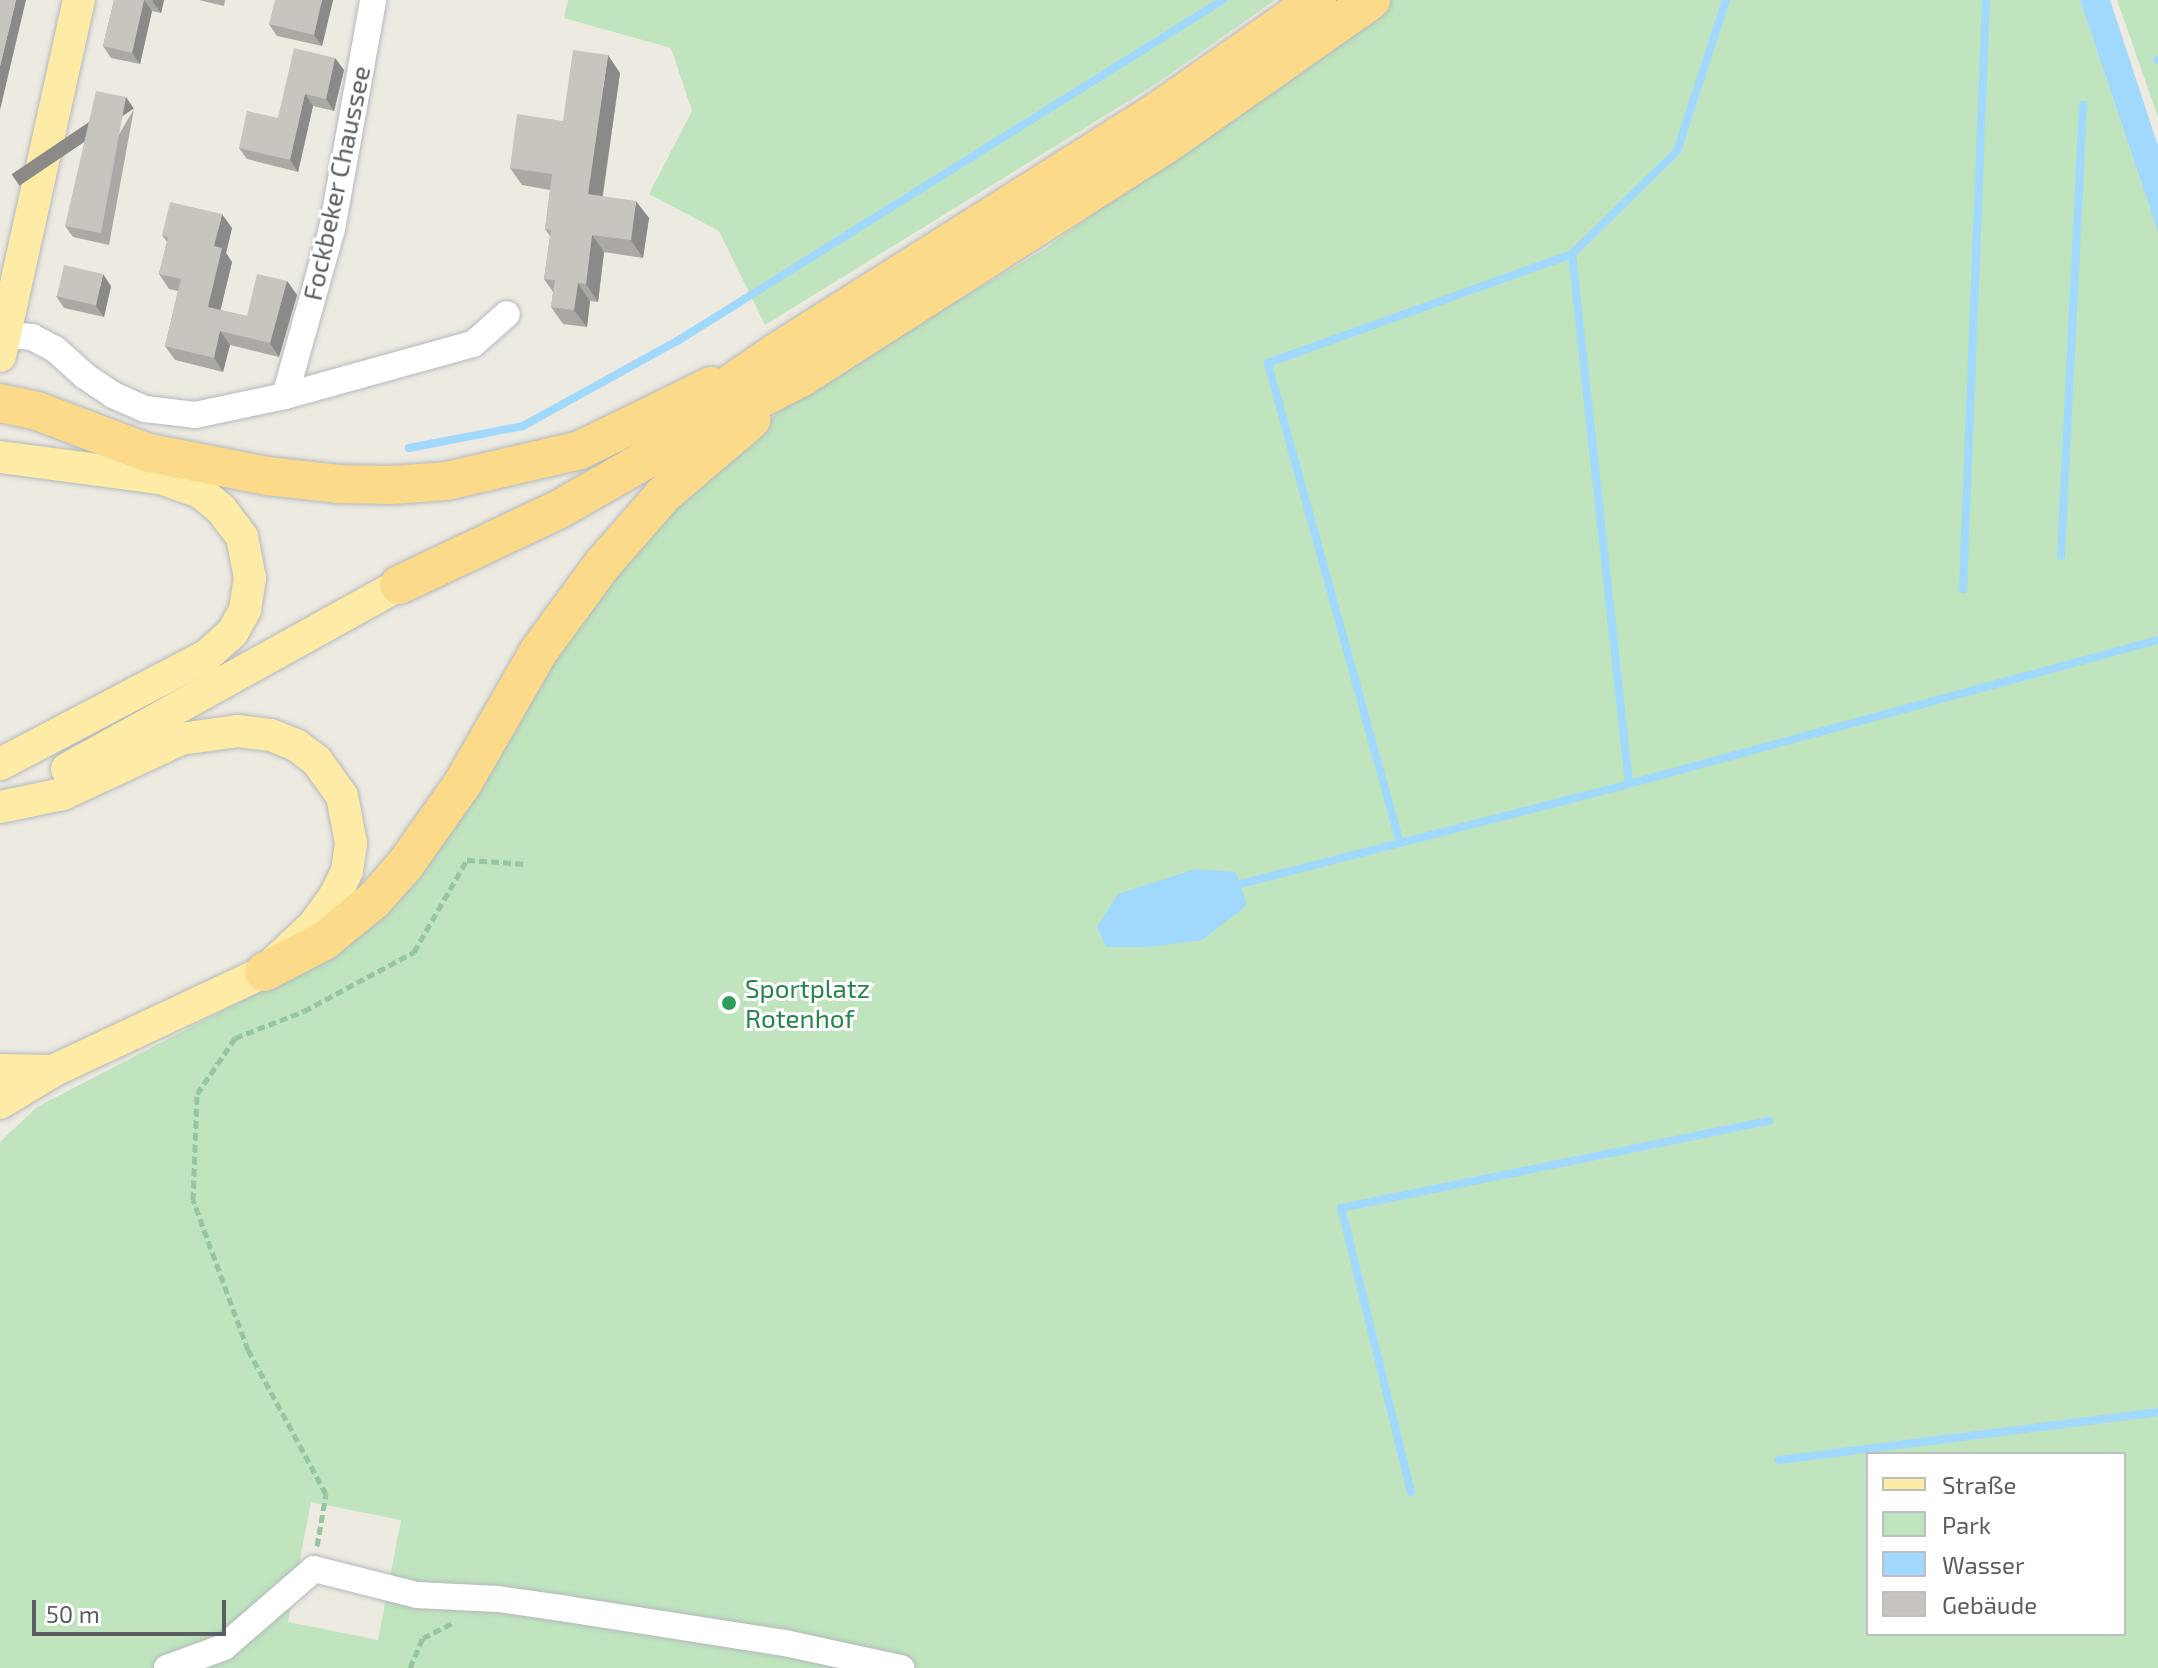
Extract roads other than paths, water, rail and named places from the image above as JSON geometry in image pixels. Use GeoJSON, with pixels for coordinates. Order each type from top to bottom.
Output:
{"type":"FeatureCollection","features":[{"type":"Feature","properties":{"kind":"highway"},"geometry":{"type":"LineString","coordinates":[[399,585],[558,510],[682,439],[1317,0]]}},
{"type":"Feature","properties":{"kind":"highway"},"geometry":{"type":"LineString","coordinates":[[0,403],[37,411],[149,453],[267,476],[339,484],[392,485],[447,481],[580,450],[789,365],[1165,145],[1371,0]]}},
{"type":"Feature","properties":{"kind":"highway"},"geometry":{"type":"LineString","coordinates":[[264,972],[324,941],[374,900],[433,827],[463,783],[539,651],[635,524],[682,479],[789,365]]}},
{"type":"Feature","properties":{"kind":"main road"},"geometry":{"type":"LineString","coordinates":[[3,346],[79,0]]}},
{"type":"Feature","properties":{"kind":"main road"},"geometry":{"type":"LineString","coordinates":[[0,457],[160,478],[200,492],[221,509],[242,537],[250,578],[245,610],[233,632],[206,656],[0,764]]}},
{"type":"Feature","properties":{"kind":"main road"},"geometry":{"type":"LineString","coordinates":[[0,806],[179,710],[399,585]]}},
{"type":"Feature","properties":{"kind":"main road"},"geometry":{"type":"LineString","coordinates":[[0,806],[63,794],[181,739],[210,732],[238,731],[271,735],[296,745],[331,776],[342,796],[351,843],[347,871],[328,906],[315,924],[264,972],[53,1071],[3,1104]]}},
{"type":"Feature","properties":{"kind":"main road"},"geometry":{"type":"LineString","coordinates":[[0,1070],[53,1071]]}},
{"type":"Feature","properties":{"kind":"street","name":"Fockbeker Chaussee"},"geometry":{"type":"LineString","coordinates":[[285,396],[332,229],[373,0]]}},
{"type":"Feature","properties":{"kind":"street"},"geometry":{"type":"LineString","coordinates":[[3,346],[32,337],[55,349],[103,389],[145,409],[195,415],[285,396],[473,344],[507,314]]}},
{"type":"Feature","properties":{"kind":"street"},"geometry":{"type":"LineString","coordinates":[[167,1668],[224,1647],[314,1569],[417,1595],[498,1599],[785,1643],[901,1668]]}},
{"type":"Feature","properties":{"kind":"water"},"geometry":{"type":"Polygon","coordinates":[[[2080,0],[2110,0],[2158,146],[2158,232],[2080,0]]]}},
{"type":"Feature","properties":{"kind":"water"},"geometry":{"type":"Polygon","coordinates":[[[1196,869],[1236,872],[1247,905],[1202,940],[1147,947],[1106,947],[1097,927],[1118,894],[1196,869]]]}},
{"type":"Feature","properties":{"kind":"waterway"},"geometry":{"type":"LineString","coordinates":[[409,448],[523,426],[679,340],[1223,0]]}},
{"type":"Feature","properties":{"kind":"waterway"},"geometry":{"type":"LineString","coordinates":[[1400,843],[1268,363],[1572,254],[1677,151],[1726,0]]}},
{"type":"Feature","properties":{"kind":"waterway"},"geometry":{"type":"LineString","coordinates":[[1963,589],[1986,0]]}},
{"type":"Feature","properties":{"kind":"waterway"},"geometry":{"type":"LineString","coordinates":[[2061,556],[2083,105]]}},
{"type":"Feature","properties":{"kind":"waterway"},"geometry":{"type":"LineString","coordinates":[[1572,254],[1629,784]]}},
{"type":"Feature","properties":{"kind":"waterway"},"geometry":{"type":"LineString","coordinates":[[1240,884],[1629,784],[2158,640]]}},
{"type":"Feature","properties":{"kind":"waterway"},"geometry":{"type":"LineString","coordinates":[[1411,1492],[1341,1208],[1769,1121]]}},
{"type":"Feature","properties":{"kind":"waterway"},"geometry":{"type":"LineString","coordinates":[[1779,1460],[2158,1412]]}},
{"type":"Feature","properties":{"kind":"place","name":"Sportplatz Rotenhof"},"geometry":{"type":"Point","coordinates":[729,1003]}}]}
